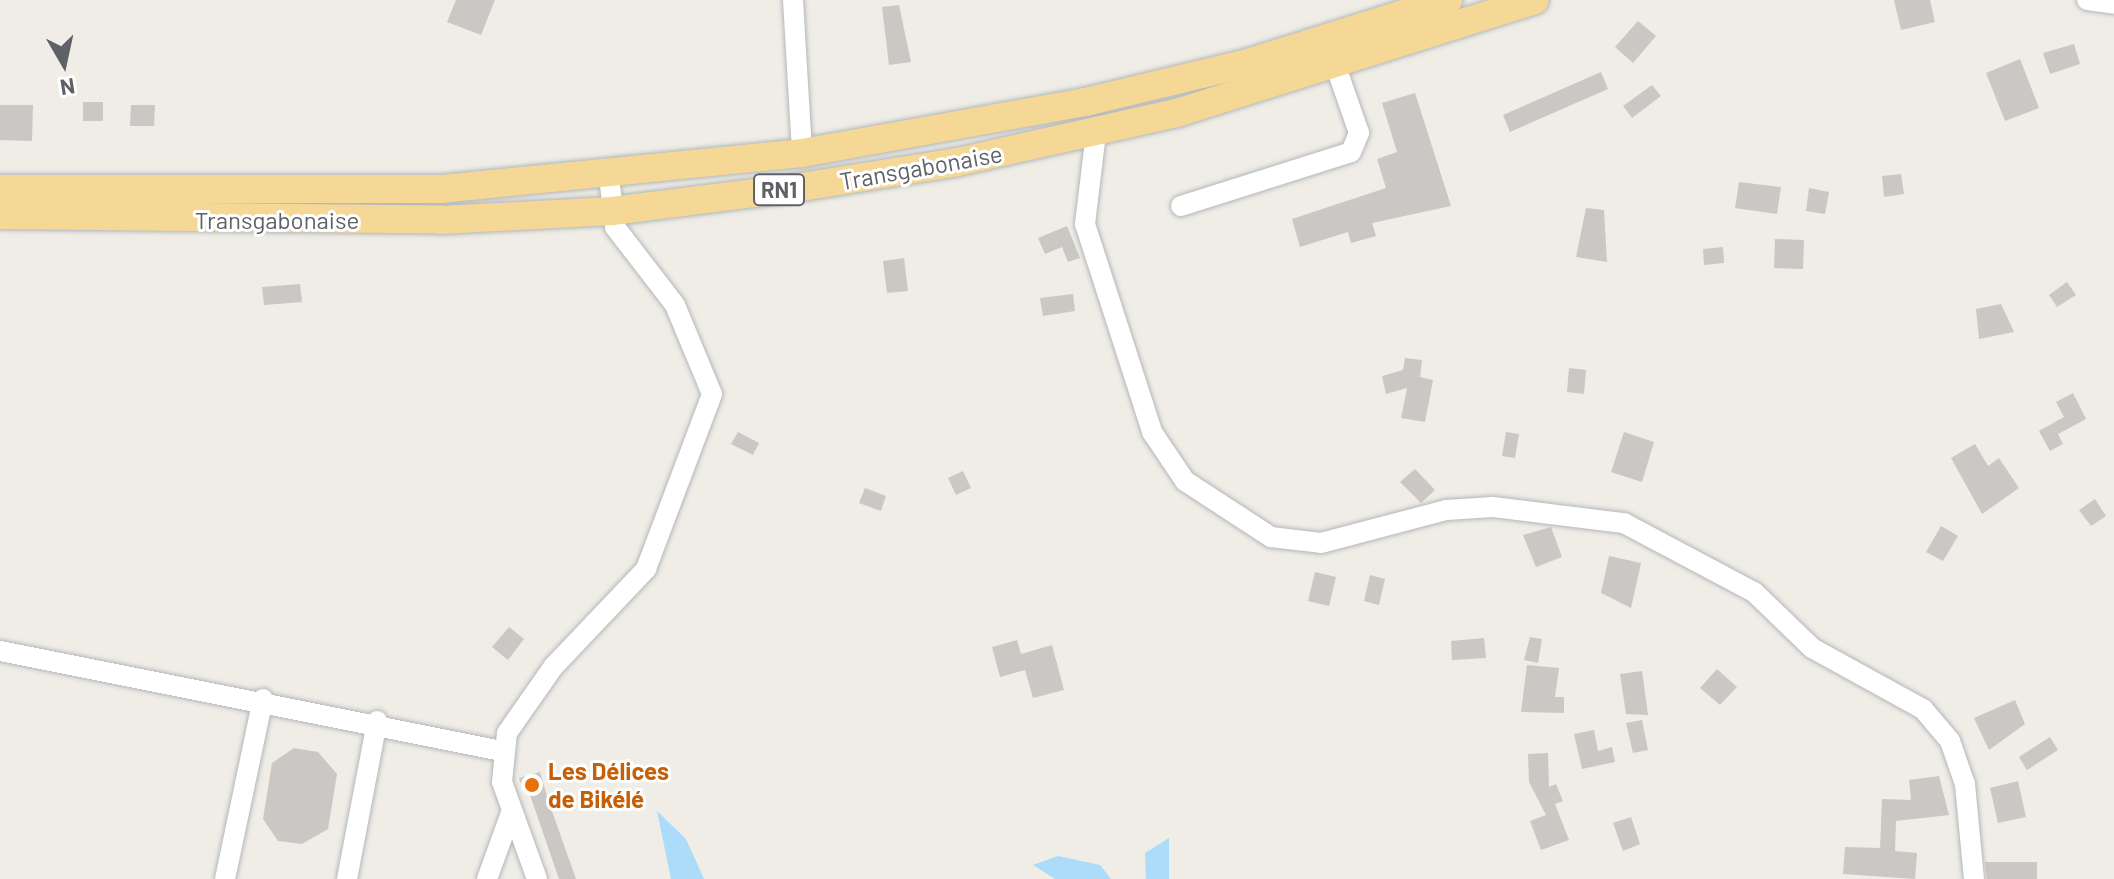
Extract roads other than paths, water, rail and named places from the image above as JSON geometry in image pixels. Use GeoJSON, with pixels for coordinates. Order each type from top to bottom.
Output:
{"type":"FeatureCollection","features":[{"type":"Feature","properties":{"kind":"highway","name":"Transgabonaise"},"geometry":{"type":"LineString","coordinates":[[0,189],[441,189],[609,177],[802,153],[1085,102],[1251,62],[1448,0]]}},
{"type":"Feature","properties":{"kind":"highway","name":"Transgabonaise"},"geometry":{"type":"LineString","coordinates":[[0,215],[325,221],[612,211],[894,172],[1096,133],[1336,67],[1535,0]]}},
{"type":"Feature","properties":{"kind":"street"},"geometry":{"type":"LineString","coordinates":[[793,0],[802,153]]}},
{"type":"Feature","properties":{"kind":"street"},"geometry":{"type":"LineString","coordinates":[[2087,0],[2114,4]]}},
{"type":"Feature","properties":{"kind":"street"},"geometry":{"type":"LineString","coordinates":[[1181,206],[1351,152],[1359,133],[1336,67]]}},
{"type":"Feature","properties":{"kind":"street"},"geometry":{"type":"LineString","coordinates":[[1096,133],[1085,224],[1152,432],[1185,481],[1271,537],[1321,543],[1446,510],[1493,507],[1624,523],[1754,592],[1812,648],[1923,709],[1950,741],[1965,784],[1974,879]]}},
{"type":"Feature","properties":{"kind":"street"},"geometry":{"type":"LineString","coordinates":[[537,879],[511,813],[502,751],[522,705],[646,569],[710,413],[712,394],[698,349],[615,227],[609,177]]}},
{"type":"Feature","properties":{"kind":"street"},"geometry":{"type":"LineString","coordinates":[[0,651],[377,721],[502,751]]}},
{"type":"Feature","properties":{"kind":"street"},"geometry":{"type":"LineString","coordinates":[[225,879],[263,699]]}},
{"type":"Feature","properties":{"kind":"street"},"geometry":{"type":"LineString","coordinates":[[347,879],[377,721]]}},
{"type":"Feature","properties":{"kind":"street"},"geometry":{"type":"LineString","coordinates":[[487,879],[511,813]]}},
{"type":"Feature","properties":{"kind":"water"},"geometry":{"type":"Polygon","coordinates":[[[657,811],[686,839],[704,879],[671,879],[657,811]]]}},
{"type":"Feature","properties":{"kind":"water"},"geometry":{"type":"Polygon","coordinates":[[[1169,838],[1169,879],[1146,879],[1145,853],[1169,838]]]}},
{"type":"Feature","properties":{"kind":"water"},"geometry":{"type":"Polygon","coordinates":[[[1058,856],[1100,865],[1111,879],[1055,879],[1033,865],[1058,856]]]}},
{"type":"Feature","properties":{"kind":"place","name":"Les Délices de Bikélé"},"geometry":{"type":"Point","coordinates":[532,785]}}]}
